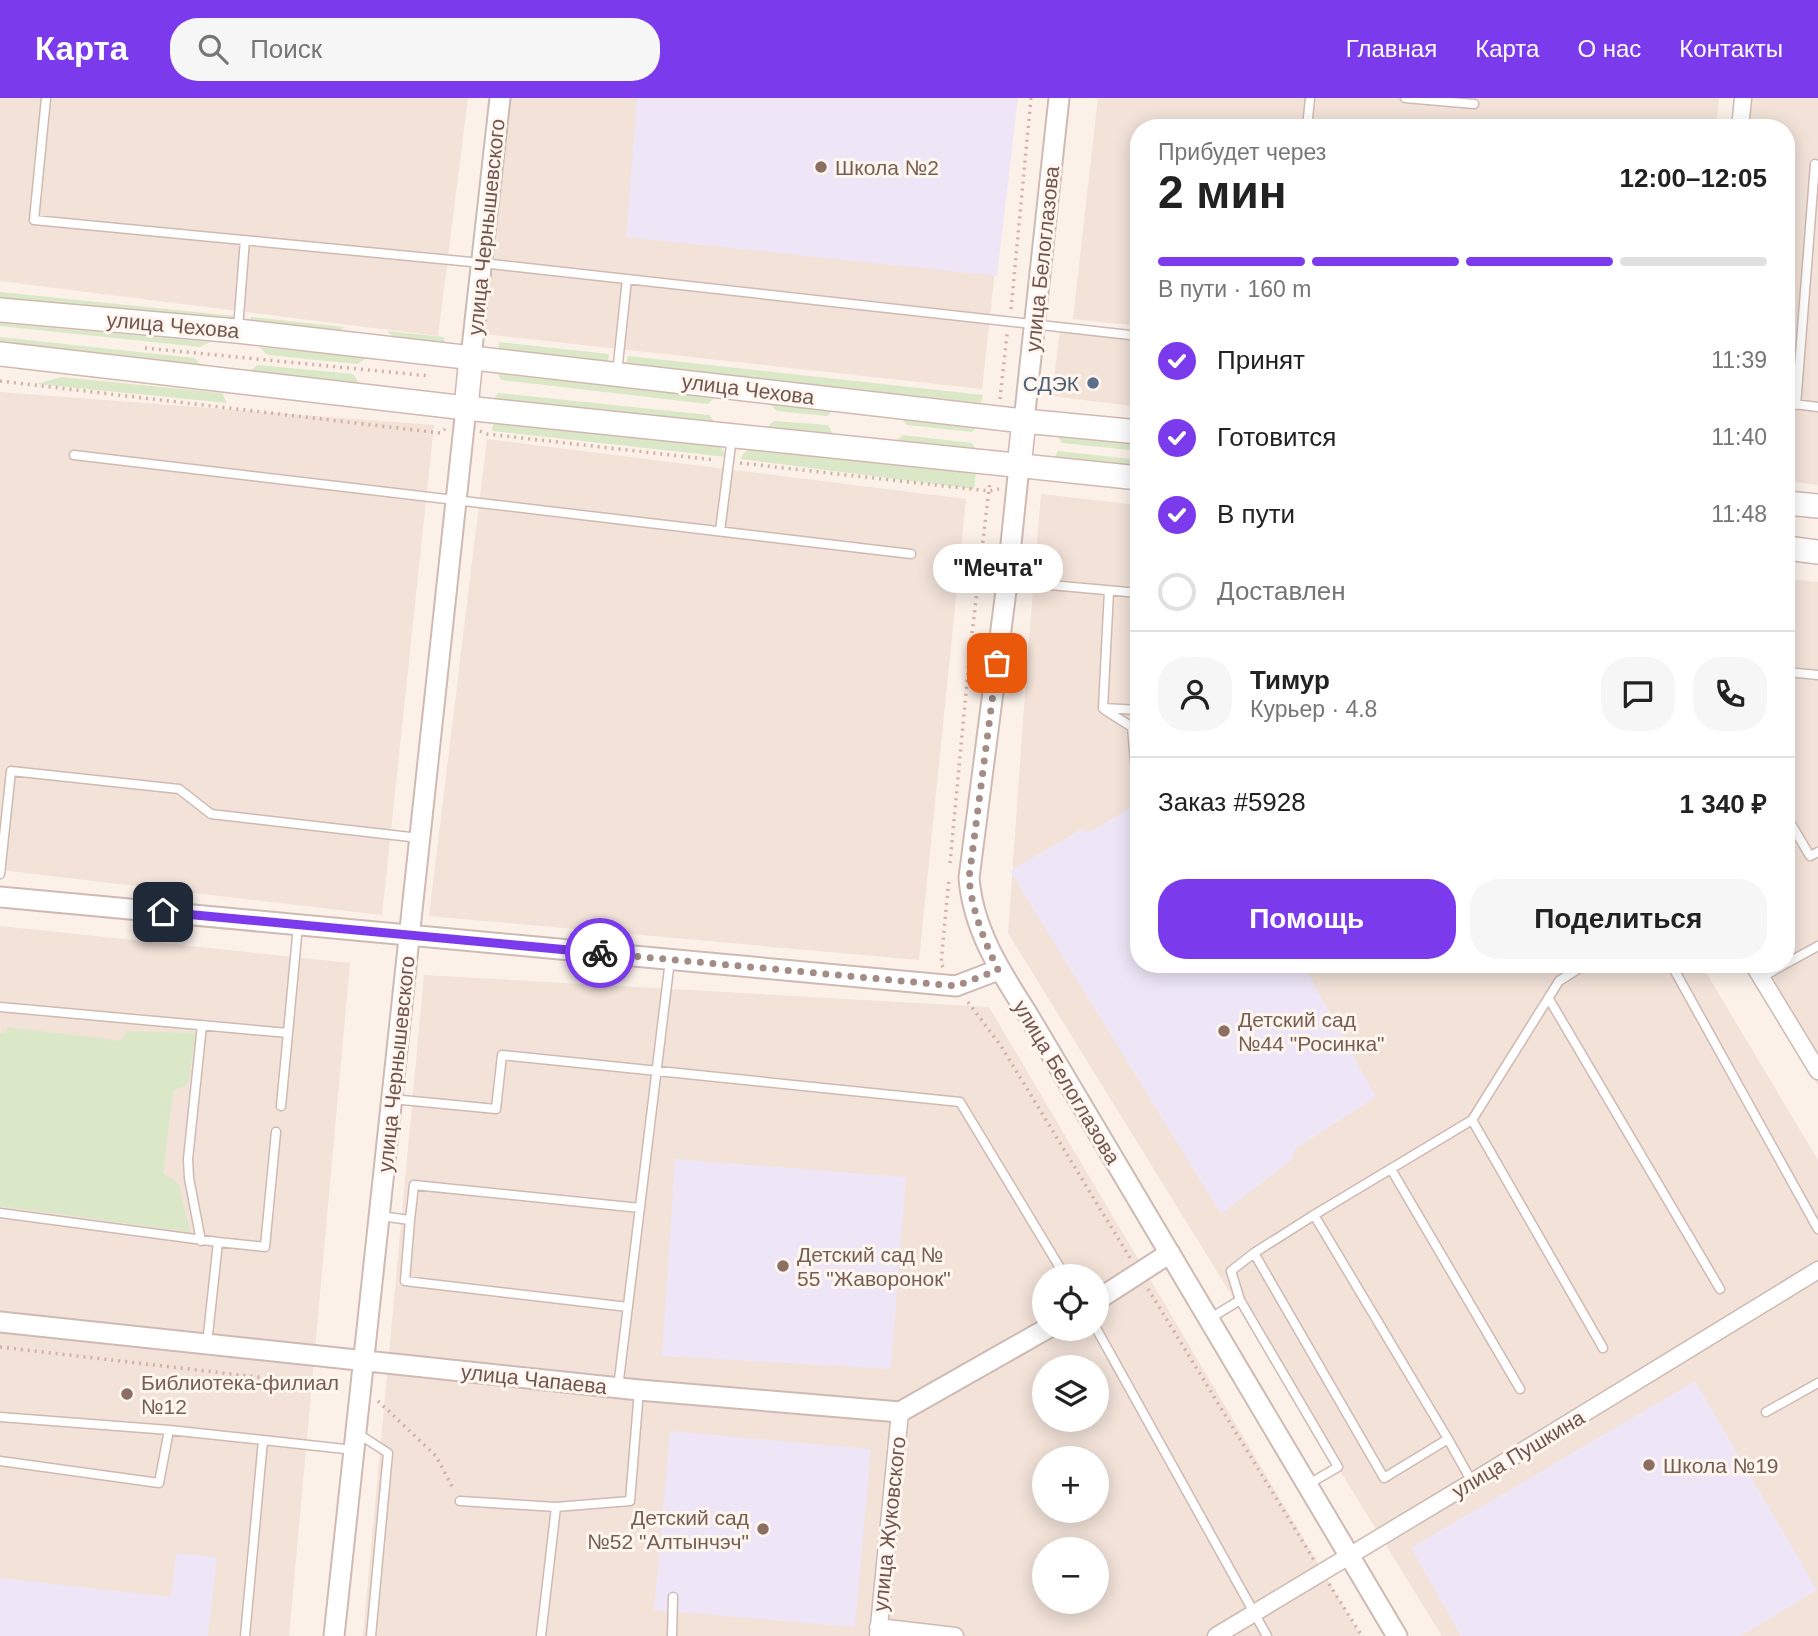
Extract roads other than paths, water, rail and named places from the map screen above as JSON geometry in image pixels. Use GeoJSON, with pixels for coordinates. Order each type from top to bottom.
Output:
{"type":"FeatureCollection","features":[{"type":"Feature","properties":{"kind":"main road","name":"улица Чехова"},"geometry":{"type":"LineString","coordinates":[[0,310],[237,331],[471,356],[1130,431]]}},
{"type":"Feature","properties":{"kind":"main road"},"geometry":{"type":"LineString","coordinates":[[0,354],[458,416],[733,436],[1130,477]]}},
{"type":"Feature","properties":{"kind":"main road"},"geometry":{"type":"LineString","coordinates":[[458,416],[471,356]]}},
{"type":"Feature","properties":{"kind":"main road"},"geometry":{"type":"LineString","coordinates":[[1019,466],[1024,421]]}},
{"type":"Feature","properties":{"kind":"main road"},"geometry":{"type":"LineString","coordinates":[[1795,504],[1818,506]]}},
{"type":"Feature","properties":{"kind":"main road"},"geometry":{"type":"LineString","coordinates":[[1795,549],[1818,552]]}},
{"type":"Feature","properties":{"kind":"street","name":"улица Чернышевского"},"geometry":{"type":"LineString","coordinates":[[471,356],[500,98]]}},
{"type":"Feature","properties":{"kind":"street","name":"улица Белоглазова"},"geometry":{"type":"LineString","coordinates":[[1024,421],[1059,98]]}},
{"type":"Feature","properties":{"kind":"street"},"geometry":{"type":"LineString","coordinates":[[1741,119],[1743,98]]}},
{"type":"Feature","properties":{"kind":"street","name":"улица Чернышевского"},"geometry":{"type":"LineString","coordinates":[[334,1636],[456,500],[458,416]]}},
{"type":"Feature","properties":{"kind":"street","name":"улица Белоглазова"},"geometry":{"type":"LineString","coordinates":[[1019,466],[1007,583],[969,878],[976,917],[998,970],[1027,1013],[1397,1636]]}},
{"type":"Feature","properties":{"kind":"street"},"geometry":{"type":"LineString","coordinates":[[0,897],[956,986],[998,970]]}},
{"type":"Feature","properties":{"kind":"street"},"geometry":{"type":"LineString","coordinates":[[1758,973],[1818,1071]]}},
{"type":"Feature","properties":{"kind":"street"},"geometry":{"type":"LineString","coordinates":[[1109,1292],[1170,1253]]}},
{"type":"Feature","properties":{"kind":"street","name":"улица Пушкина"},"geometry":{"type":"LineString","coordinates":[[1216,1636],[1818,1270]]}},
{"type":"Feature","properties":{"kind":"street","name":"улица Чапаева"},"geometry":{"type":"LineString","coordinates":[[0,1322],[618,1388],[900,1412]]}},
{"type":"Feature","properties":{"kind":"street"},"geometry":{"type":"LineString","coordinates":[[900,1412],[1032,1337]]}},
{"type":"Feature","properties":{"kind":"street","name":"улица Жуковского"},"geometry":{"type":"LineString","coordinates":[[878,1631],[900,1412]]}},
{"type":"Feature","properties":{"kind":"street"},"geometry":{"type":"LineString","coordinates":[[878,1631],[955,1636]]}},
{"type":"Feature","properties":{"kind":"lane"},"geometry":{"type":"LineString","coordinates":[[47,98],[34,220],[482,263],[1130,335]]}},
{"type":"Feature","properties":{"kind":"lane"},"geometry":{"type":"LineString","coordinates":[[1308,119],[1311,98]]}},
{"type":"Feature","properties":{"kind":"lane"},"geometry":{"type":"LineString","coordinates":[[1405,98],[1474,104]]}},
{"type":"Feature","properties":{"kind":"lane"},"geometry":{"type":"LineString","coordinates":[[1795,364],[1815,164],[1818,165]]}},
{"type":"Feature","properties":{"kind":"lane"},"geometry":{"type":"LineString","coordinates":[[237,331],[245,240]]}},
{"type":"Feature","properties":{"kind":"lane"},"geometry":{"type":"LineString","coordinates":[[617,373],[627,279]]}},
{"type":"Feature","properties":{"kind":"lane"},"geometry":{"type":"LineString","coordinates":[[1795,404],[1818,407]]}},
{"type":"Feature","properties":{"kind":"lane"},"geometry":{"type":"LineString","coordinates":[[720,531],[733,436]]}},
{"type":"Feature","properties":{"kind":"lane"},"geometry":{"type":"LineString","coordinates":[[74,455],[911,554]]}},
{"type":"Feature","properties":{"kind":"lane"},"geometry":{"type":"LineString","coordinates":[[1007,583],[1130,592]]}},
{"type":"Feature","properties":{"kind":"lane"},"geometry":{"type":"LineString","coordinates":[[1103,708],[1109,591]]}},
{"type":"Feature","properties":{"kind":"lane"},"geometry":{"type":"LineString","coordinates":[[1795,673],[1818,674]]}},
{"type":"Feature","properties":{"kind":"lane"},"geometry":{"type":"LineString","coordinates":[[1103,708],[1130,710]]}},
{"type":"Feature","properties":{"kind":"lane"},"geometry":{"type":"LineString","coordinates":[[1103,708],[1130,726]]}},
{"type":"Feature","properties":{"kind":"lane"},"geometry":{"type":"LineString","coordinates":[[0,874],[11,771],[179,789],[211,814],[419,838]]}},
{"type":"Feature","properties":{"kind":"lane"},"geometry":{"type":"LineString","coordinates":[[1795,831],[1810,856],[1818,852]]}},
{"type":"Feature","properties":{"kind":"lane"},"geometry":{"type":"LineString","coordinates":[[281,1106],[298,925]]}},
{"type":"Feature","properties":{"kind":"lane"},"geometry":{"type":"LineString","coordinates":[[1795,959],[1818,946]]}},
{"type":"Feature","properties":{"kind":"lane"},"geometry":{"type":"LineString","coordinates":[[618,1388],[670,960]]}},
{"type":"Feature","properties":{"kind":"lane"},"geometry":{"type":"LineString","coordinates":[[1307,1485],[1338,1467],[1240,1300],[1231,1271],[1314,1215],[1472,1120],[1559,981],[1572,973]]}},
{"type":"Feature","properties":{"kind":"lane"},"geometry":{"type":"LineString","coordinates":[[1676,973],[1818,1229]]}},
{"type":"Feature","properties":{"kind":"lane"},"geometry":{"type":"LineString","coordinates":[[1549,999],[1720,1289]]}},
{"type":"Feature","properties":{"kind":"lane"},"geometry":{"type":"LineString","coordinates":[[0,1007],[288,1033]]}},
{"type":"Feature","properties":{"kind":"lane"},"geometry":{"type":"LineString","coordinates":[[201,1241],[188,1159],[202,1025]]}},
{"type":"Feature","properties":{"kind":"lane"},"geometry":{"type":"LineString","coordinates":[[392,1099],[496,1109],[502,1055],[960,1102],[1058,1264]]}},
{"type":"Feature","properties":{"kind":"lane"},"geometry":{"type":"LineString","coordinates":[[1472,1120],[1603,1348]]}},
{"type":"Feature","properties":{"kind":"lane"},"geometry":{"type":"LineString","coordinates":[[0,1213],[201,1241],[265,1247],[276,1132]]}},
{"type":"Feature","properties":{"kind":"lane"},"geometry":{"type":"LineString","coordinates":[[1391,1169],[1520,1390]]}},
{"type":"Feature","properties":{"kind":"lane"},"geometry":{"type":"LineString","coordinates":[[628,1307],[405,1281],[414,1185],[640,1208]]}},
{"type":"Feature","properties":{"kind":"lane"},"geometry":{"type":"LineString","coordinates":[[1314,1215],[1472,1482]]}},
{"type":"Feature","properties":{"kind":"lane"},"geometry":{"type":"LineString","coordinates":[[380,1216],[410,1220]]}},
{"type":"Feature","properties":{"kind":"lane"},"geometry":{"type":"LineString","coordinates":[[207,1344],[218,1242]]}},
{"type":"Feature","properties":{"kind":"lane"},"geometry":{"type":"LineString","coordinates":[[1254,1253],[1384,1478],[1448,1439]]}},
{"type":"Feature","properties":{"kind":"lane"},"geometry":{"type":"LineString","coordinates":[[1209,1319],[1240,1300]]}},
{"type":"Feature","properties":{"kind":"lane"},"geometry":{"type":"LineString","coordinates":[[1103,1341],[1267,1636]]}},
{"type":"Feature","properties":{"kind":"lane"},"geometry":{"type":"LineString","coordinates":[[1766,1412],[1818,1383]]}},
{"type":"Feature","properties":{"kind":"lane"},"geometry":{"type":"LineString","coordinates":[[460,1501],[556,1507],[630,1501],[639,1390]]}},
{"type":"Feature","properties":{"kind":"lane"},"geometry":{"type":"LineString","coordinates":[[0,1417],[263,1440],[355,1441],[388,1453],[371,1636]]}},
{"type":"Feature","properties":{"kind":"lane"},"geometry":{"type":"LineString","coordinates":[[0,1461],[159,1483],[169,1430]]}},
{"type":"Feature","properties":{"kind":"lane"},"geometry":{"type":"LineString","coordinates":[[245,1636],[263,1440]]}},
{"type":"Feature","properties":{"kind":"lane"},"geometry":{"type":"LineString","coordinates":[[541,1636],[556,1507]]}},
{"type":"Feature","properties":{"kind":"lane"},"geometry":{"type":"LineString","coordinates":[[672,1636],[673,1597]]}},
{"type":"Feature","properties":{"kind":"place","name":"Школа №2"},"geometry":{"type":"Point","coordinates":[821,167]}},
{"type":"Feature","properties":{"kind":"place","name":"СДЭК"},"geometry":{"type":"Point","coordinates":[1093,383]}},
{"type":"Feature","properties":{"kind":"place","name":"\"Мечта\""},"geometry":{"type":"Point","coordinates":[997,663]}},
{"type":"Feature","properties":{"kind":"place","name":"Детский сад №44 \"Росинка\""},"geometry":{"type":"Point","coordinates":[1224,1031]}},
{"type":"Feature","properties":{"kind":"place","name":"Детский сад № 55 \"Жаворонок\""},"geometry":{"type":"Point","coordinates":[783,1266]}},
{"type":"Feature","properties":{"kind":"place","name":"Библиотека-филиал №12"},"geometry":{"type":"Point","coordinates":[127,1394]}},
{"type":"Feature","properties":{"kind":"place","name":"Школа №19"},"geometry":{"type":"Point","coordinates":[1649,1465]}},
{"type":"Feature","properties":{"kind":"place","name":"Детский сад №52 \"Алтынчэч\""},"geometry":{"type":"Point","coordinates":[763,1529]}}]}
